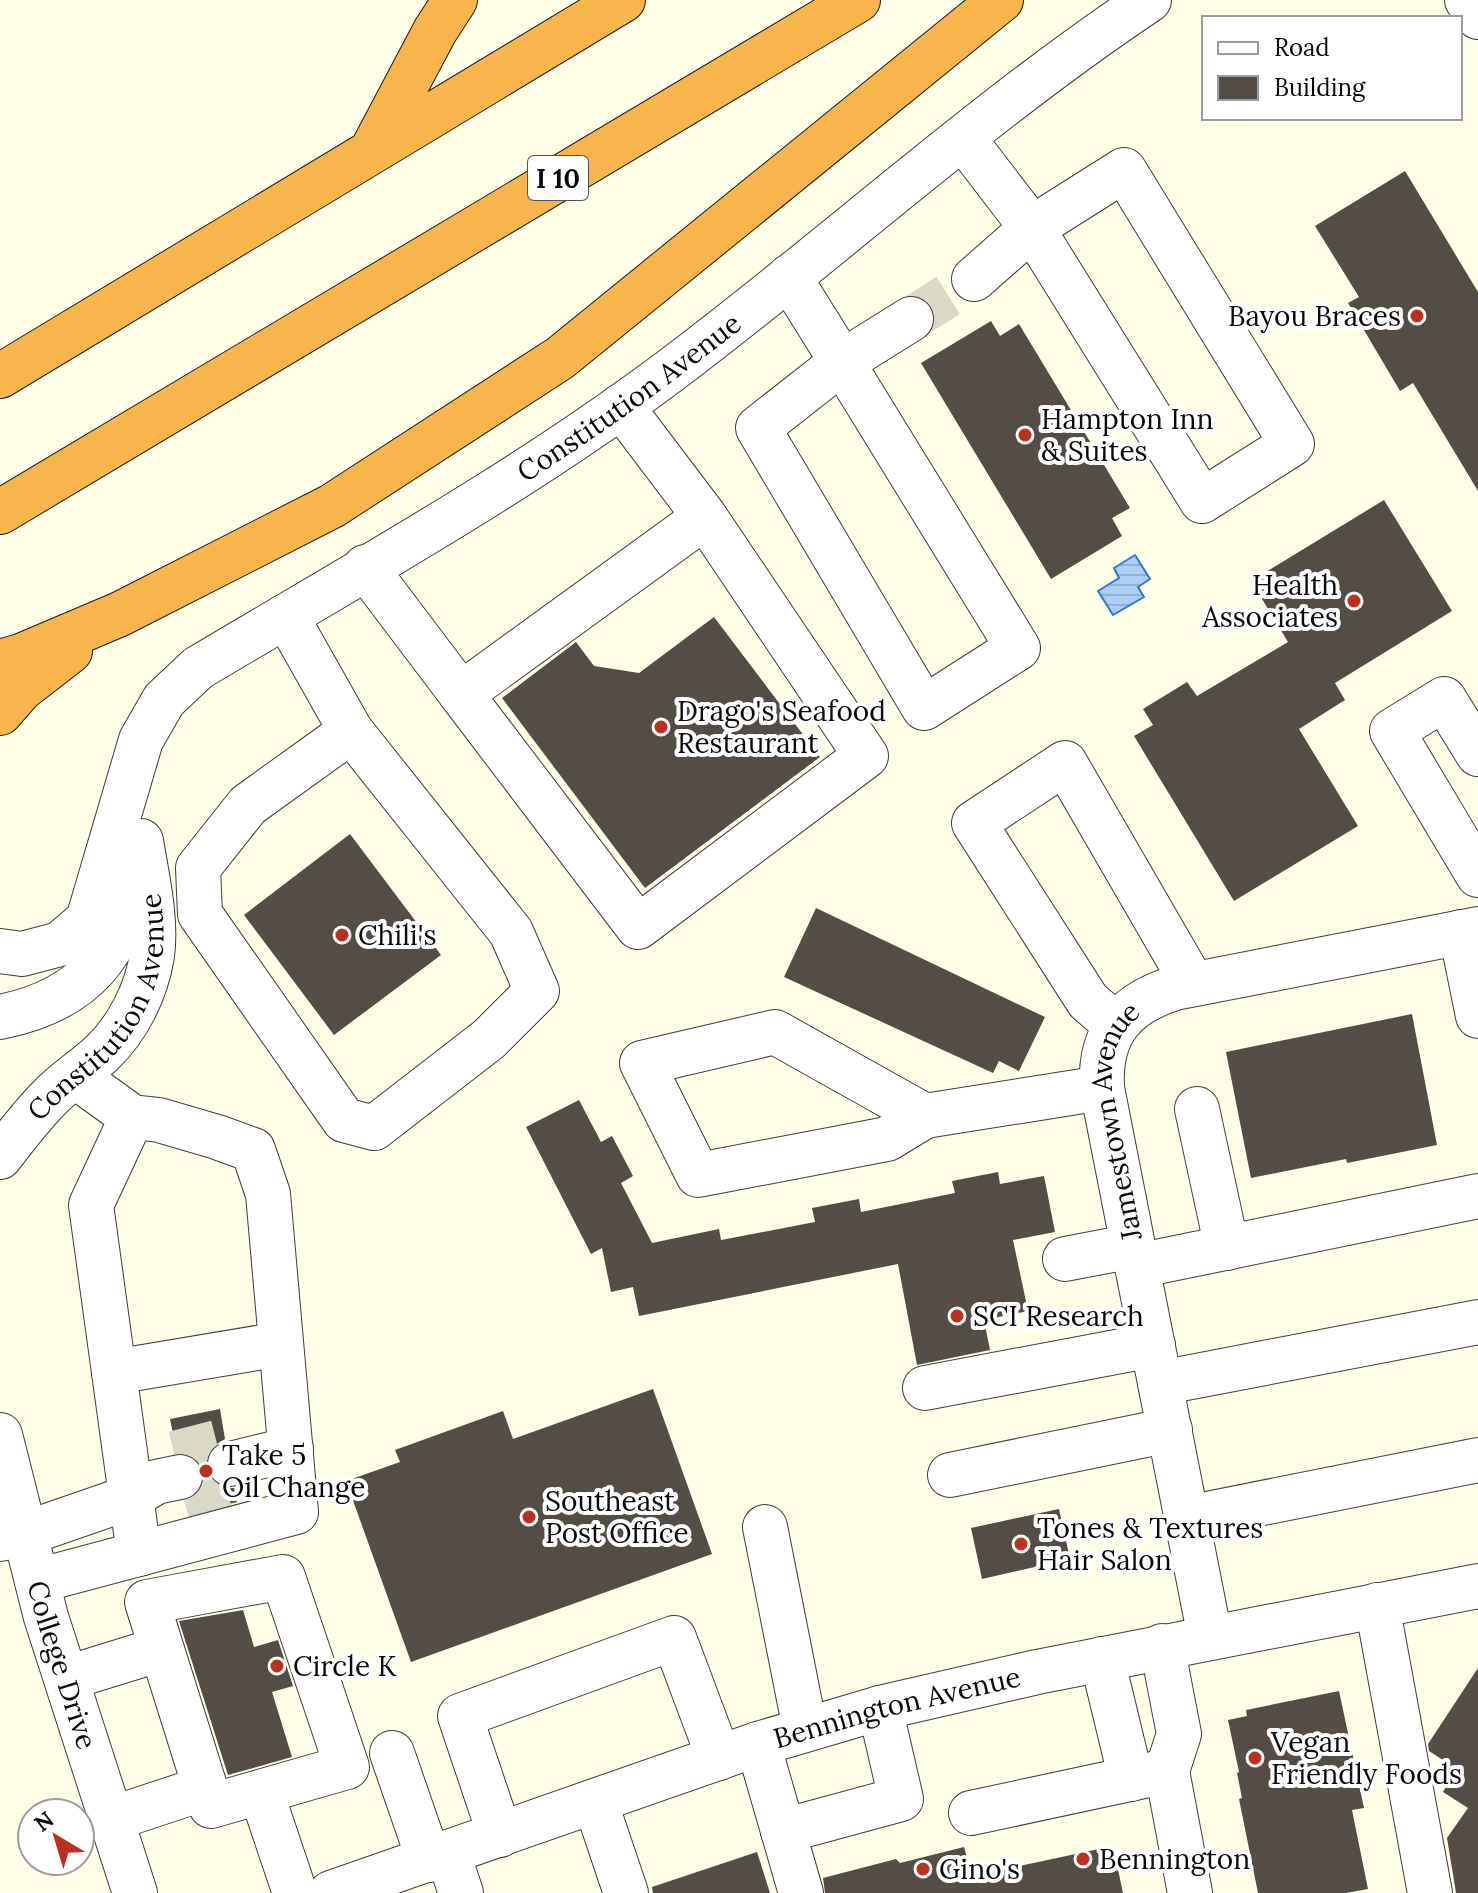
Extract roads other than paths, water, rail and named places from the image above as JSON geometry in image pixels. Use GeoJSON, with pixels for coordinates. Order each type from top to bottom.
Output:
{"type":"FeatureCollection","features":[{"type":"Feature","properties":{"kind":"highway"},"geometry":{"type":"LineString","coordinates":[[371,153],[435,31],[455,0]]}},
{"type":"Feature","properties":{"kind":"highway"},"geometry":{"type":"LineString","coordinates":[[0,376],[623,0]]}},
{"type":"Feature","properties":{"kind":"highway","name":"I 10"},"geometry":{"type":"LineString","coordinates":[[0,512],[858,0]]}},
{"type":"Feature","properties":{"kind":"highway"},"geometry":{"type":"LineString","coordinates":[[0,662],[120,614],[332,506],[560,358],[1001,0]]}},
{"type":"Feature","properties":{"kind":"highway"},"geometry":{"type":"LineString","coordinates":[[0,713],[21,689],[120,614]]}},
{"type":"Feature","properties":{"kind":"street","name":"Constitution Avenue"},"geometry":{"type":"LineString","coordinates":[[0,951],[22,954],[60,944],[88,920],[141,740],[164,700],[198,668],[476,504],[576,439],[687,359],[1075,50],[1149,0]]}},
{"type":"Feature","properties":{"kind":"street"},"geometry":{"type":"LineString","coordinates":[[1467,0],[1478,17]]}},
{"type":"Feature","properties":{"kind":"street"},"geometry":{"type":"LineString","coordinates":[[963,138],[1032,228],[1202,501],[1292,444],[1124,170],[1032,228],[974,279]]}},
{"type":"Feature","properties":{"kind":"street"},"geometry":{"type":"LineString","coordinates":[[789,277],[842,362],[1018,648],[924,708],[758,428],[842,362],[911,319]]}},
{"type":"Feature","properties":{"kind":"street"},"geometry":{"type":"LineString","coordinates":[[365,567],[638,927],[866,756],[705,517],[621,406]]}},
{"type":"Feature","properties":{"kind":"street"},"geometry":{"type":"LineString","coordinates":[[461,694],[705,517]]}},
{"type":"Feature","properties":{"kind":"street"},"geometry":{"type":"LineString","coordinates":[[286,616],[351,731],[511,932],[537,991],[489,1039],[374,1128],[344,1120],[200,914],[198,868],[248,805],[351,731]]}},
{"type":"Feature","properties":{"kind":"street"},"geometry":{"type":"LineString","coordinates":[[1478,754],[1444,699],[1392,731],[1478,875]]}},
{"type":"Feature","properties":{"kind":"street"},"geometry":{"type":"LineString","coordinates":[[1116,1025],[1088,1001],[974,823],[1065,763],[1193,984]]}},
{"type":"Feature","properties":{"kind":"street","name":"Constitution Avenue"},"geometry":{"type":"LineString","coordinates":[[0,1157],[33,1116],[117,1037],[140,997],[152,957],[152,929],[141,841],[128,790]]}},
{"type":"Feature","properties":{"kind":"street","name":"Constitution Avenue"},"geometry":{"type":"LineString","coordinates":[[0,1017],[34,1008],[65,993],[102,963],[123,925],[131,901],[141,841]]}},
{"type":"Feature","properties":{"kind":"street"},"geometry":{"type":"LineString","coordinates":[[1470,930],[1478,1016]]}},
{"type":"Feature","properties":{"kind":"street","name":"Jamestown Avenue"},"geometry":{"type":"LineString","coordinates":[[1210,1637],[1102,1088],[1103,1056],[1116,1025],[1125,1014],[1149,998],[1193,984],[1470,930]]}},
{"type":"Feature","properties":{"kind":"street"},"geometry":{"type":"LineString","coordinates":[[925,1116],[775,1032],[642,1063],[698,1175],[887,1139],[925,1116],[1102,1088]]}},
{"type":"Feature","properties":{"kind":"street"},"geometry":{"type":"LineString","coordinates":[[37,1581],[296,1512],[249,1460],[281,1344],[268,1194],[253,1150],[159,1120],[132,1117],[75,1076]]}},
{"type":"Feature","properties":{"kind":"street"},"geometry":{"type":"LineString","coordinates":[[1197,1109],[1227,1248]]}},
{"type":"Feature","properties":{"kind":"street"},"geometry":{"type":"LineString","coordinates":[[132,1117],[91,1205],[114,1372],[165,1483],[139,1554]]}},
{"type":"Feature","properties":{"kind":"street"},"geometry":{"type":"LineString","coordinates":[[1065,1259],[1227,1248],[1478,1196]]}},
{"type":"Feature","properties":{"kind":"street"},"geometry":{"type":"LineString","coordinates":[[925,1388],[1156,1364],[1478,1322]]}},
{"type":"Feature","properties":{"kind":"street"},"geometry":{"type":"LineString","coordinates":[[114,1372],[281,1344]]}},
{"type":"Feature","properties":{"kind":"street"},"geometry":{"type":"LineString","coordinates":[[950,1475],[1170,1430]]}},
{"type":"Feature","properties":{"kind":"street","name":"College Drive"},"geometry":{"type":"LineString","coordinates":[[0,1435],[12,1536],[37,1581],[135,1893]]}},
{"type":"Feature","properties":{"kind":"street"},"geometry":{"type":"LineString","coordinates":[[1187,1518],[1478,1460]]}},
{"type":"Feature","properties":{"kind":"street"},"geometry":{"type":"LineString","coordinates":[[12,1536],[165,1483]]}},
{"type":"Feature","properties":{"kind":"street"},"geometry":{"type":"LineString","coordinates":[[765,1527],[805,1729]]}},
{"type":"Feature","properties":{"kind":"street"},"geometry":{"type":"LineString","coordinates":[[347,1767],[283,1577],[147,1602],[211,1806],[347,1767],[404,1749],[446,1869]]}},
{"type":"Feature","properties":{"kind":"street","name":"Bennington Avenue"},"geometry":{"type":"LineString","coordinates":[[331,1893],[446,1869],[500,1835],[738,1751],[880,1708],[1162,1646],[1478,1586]]}},
{"type":"Feature","properties":{"kind":"street"},"geometry":{"type":"LineString","coordinates":[[1377,1605],[1430,1893]]}},
{"type":"Feature","properties":{"kind":"street"},"geometry":{"type":"LineString","coordinates":[[500,1835],[460,1716],[674,1638],[783,1831],[801,1893]]}},
{"type":"Feature","properties":{"kind":"street"},"geometry":{"type":"LineString","coordinates":[[971,1813],[1149,1775],[1179,1734],[1162,1646]]}},
{"type":"Feature","properties":{"kind":"street"},"geometry":{"type":"LineString","coordinates":[[67,1678],[161,1649]]}},
{"type":"Feature","properties":{"kind":"street"},"geometry":{"type":"LineString","coordinates":[[1102,1659],[1149,1775],[1190,1893]]}},
{"type":"Feature","properties":{"kind":"street"},"geometry":{"type":"LineString","coordinates":[[783,1831],[901,1799],[880,1708]]}},
{"type":"Feature","properties":{"kind":"street"},"geometry":{"type":"LineString","coordinates":[[111,1819],[205,1788]]}},
{"type":"Feature","properties":{"kind":"street"},"geometry":{"type":"LineString","coordinates":[[261,1792],[295,1893]]}},
{"type":"Feature","properties":{"kind":"street"},"geometry":{"type":"LineString","coordinates":[[595,1801],[626,1893]]}},
{"type":"Feature","properties":{"kind":"water"},"geometry":{"type":"Polygon","coordinates":[[[1135,555],[1150,579],[1138,587],[1144,597],[1113,615],[1098,591],[1119,578],[1114,568],[1135,555]]]}},
{"type":"Feature","properties":{"kind":"tunnel"},"geometry":{"type":"LineString","coordinates":[[911,319],[974,279]]}},
{"type":"Feature","properties":{"kind":"tunnel"},"geometry":{"type":"LineString","coordinates":[[174,1453],[225,1440]]}},
{"type":"Feature","properties":{"kind":"tunnel"},"geometry":{"type":"LineString","coordinates":[[185,1504],[234,1489]]}},
{"type":"Feature","properties":{"kind":"place","name":"Bayou Braces"},"geometry":{"type":"Point","coordinates":[1417,316]}},
{"type":"Feature","properties":{"kind":"place","name":"Hampton Inn & Suites"},"geometry":{"type":"Point","coordinates":[1025,435]}},
{"type":"Feature","properties":{"kind":"place","name":"Health Associates"},"geometry":{"type":"Point","coordinates":[1354,601]}},
{"type":"Feature","properties":{"kind":"place","name":"Drago's Seafood Restaurant"},"geometry":{"type":"Point","coordinates":[661,727]}},
{"type":"Feature","properties":{"kind":"place","name":"Chili's"},"geometry":{"type":"Point","coordinates":[342,935]}},
{"type":"Feature","properties":{"kind":"place","name":"SCI Research"},"geometry":{"type":"Point","coordinates":[957,1316]}},
{"type":"Feature","properties":{"kind":"place","name":"Take 5 Oil Change"},"geometry":{"type":"Point","coordinates":[206,1471]}},
{"type":"Feature","properties":{"kind":"place","name":"Southeast Post Office"},"geometry":{"type":"Point","coordinates":[529,1517]}},
{"type":"Feature","properties":{"kind":"place","name":"Tones & Textures Hair Salon"},"geometry":{"type":"Point","coordinates":[1021,1544]}},
{"type":"Feature","properties":{"kind":"place","name":"Circle K"},"geometry":{"type":"Point","coordinates":[277,1666]}},
{"type":"Feature","properties":{"kind":"place","name":"Vegan Friendly Foods"},"geometry":{"type":"Point","coordinates":[1255,1758]}},
{"type":"Feature","properties":{"kind":"place","name":"Bennington"},"geometry":{"type":"Point","coordinates":[1083,1859]}},
{"type":"Feature","properties":{"kind":"place","name":"Gino's"},"geometry":{"type":"Point","coordinates":[923,1869]}}]}
